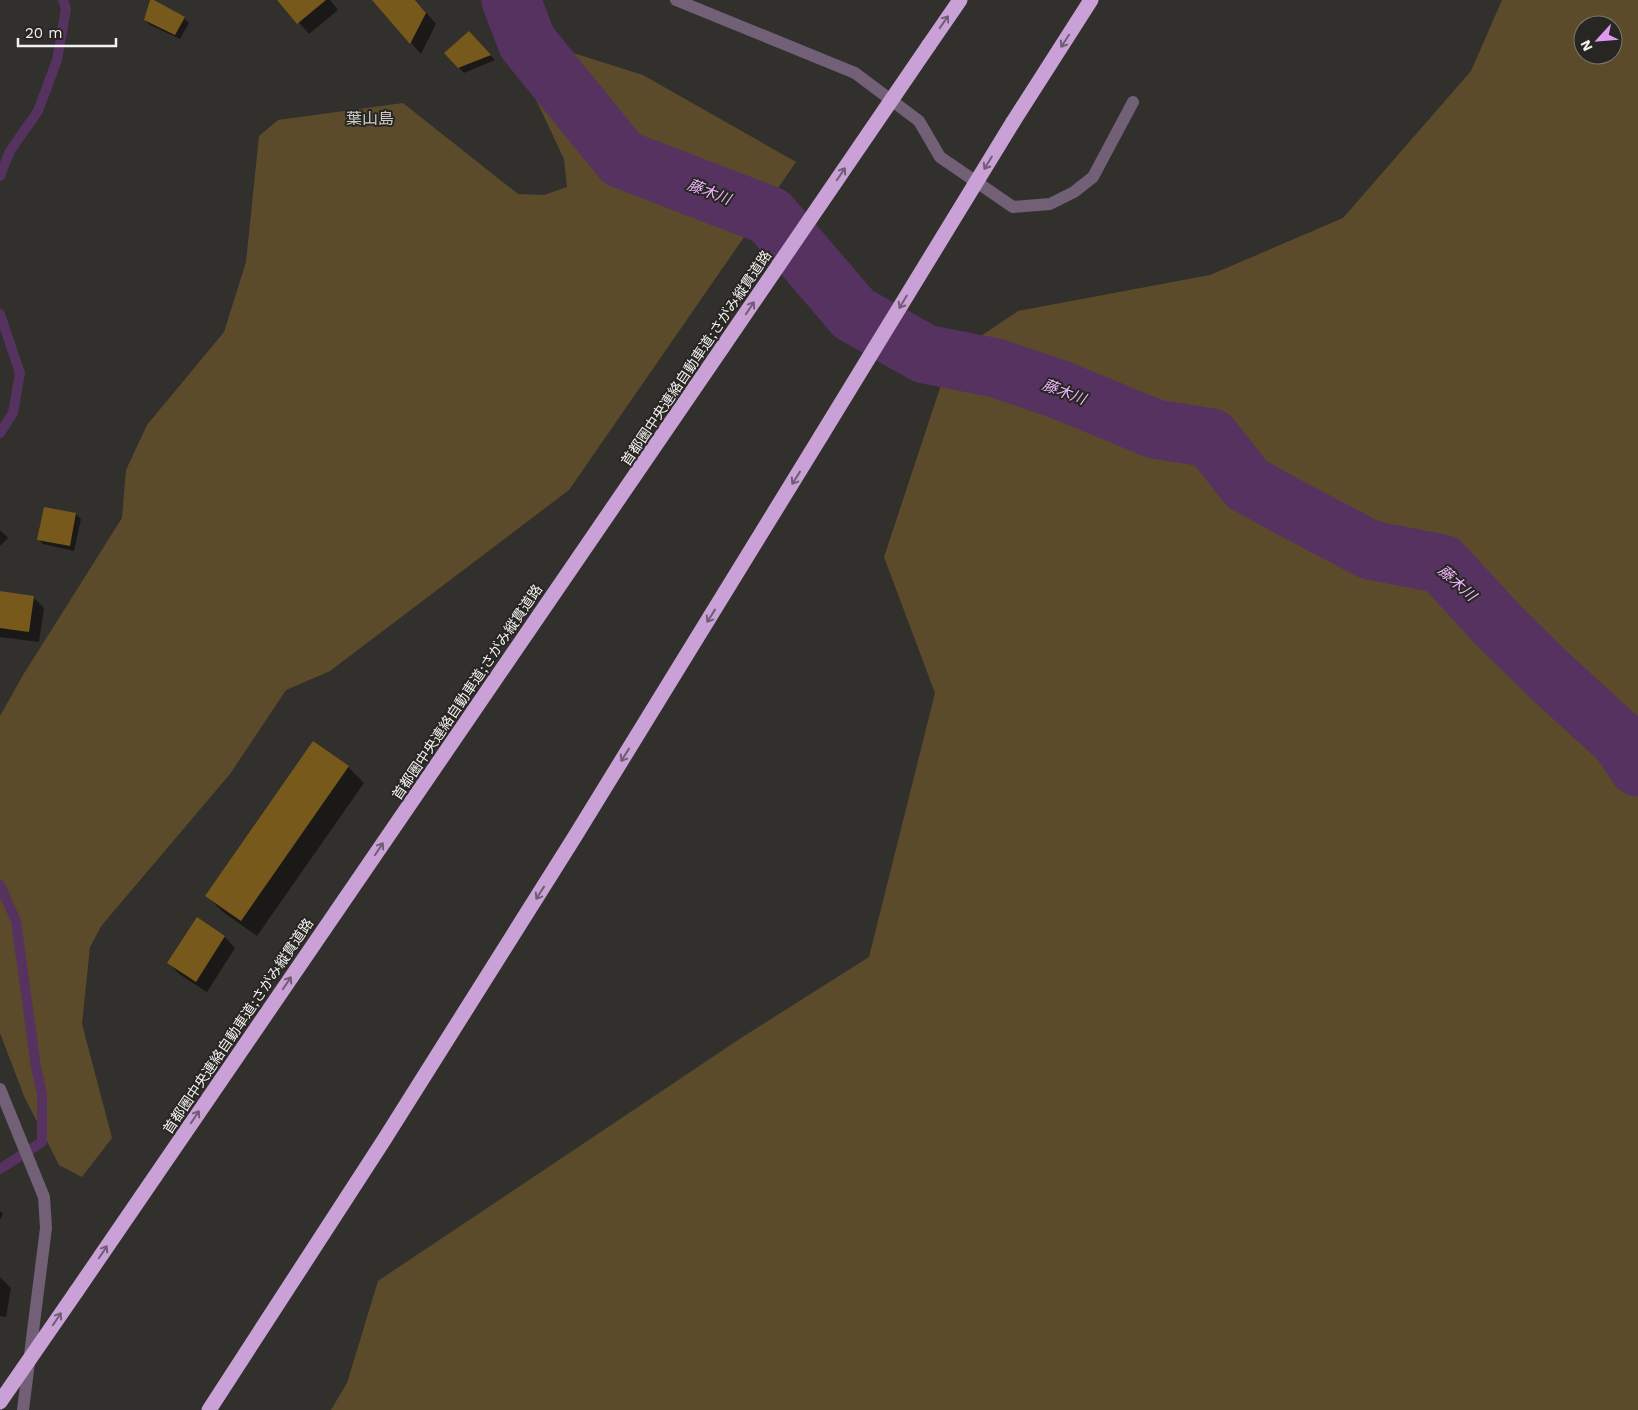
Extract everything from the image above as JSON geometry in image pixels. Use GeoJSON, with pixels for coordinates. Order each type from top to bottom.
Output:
{"type":"FeatureCollection","features":[{"type":"Feature","properties":{"kind":"highway","name":"首都圏中央連絡自動車道;さがみ縦貫道路"},"geometry":{"type":"LineString","coordinates":[[0,1402],[960,0]]}},
{"type":"Feature","properties":{"kind":"highway"},"geometry":{"type":"LineString","coordinates":[[209,1410],[564,855],[1013,122],[1091,0]]}},
{"type":"Feature","properties":{"kind":"street"},"geometry":{"type":"LineString","coordinates":[[676,0],[855,73],[918,121],[940,157],[1013,207],[1050,204],[1074,192],[1093,177],[1133,102]]}},
{"type":"Feature","properties":{"kind":"street"},"geometry":{"type":"LineString","coordinates":[[0,1089],[44,1197],[46,1228],[23,1410]]}},
{"type":"Feature","properties":{"kind":"shaded area"},"geometry":{"type":"Polygon","coordinates":[[[1502,0],[1638,0],[1638,1410],[331,1410],[347,1383],[378,1281],[741,1038],[869,957],[935,693],[884,557],[944,376],[978,338],[1018,311],[1210,275],[1343,218],[1471,71],[1502,0]]]}},
{"type":"Feature","properties":{"kind":"shaded area"},"geometry":{"type":"Polygon","coordinates":[[[551,46],[643,75],[796,162],[569,490],[330,671],[286,690],[230,774],[102,925],[90,947],[82,1024],[112,1138],[82,1177],[59,1165],[24,1096],[0,1033],[0,716],[23,675],[122,518],[126,470],[147,425],[224,332],[246,262],[259,136],[278,120],[403,103],[518,194],[544,195],[567,187],[564,159],[530,87],[551,46]]]}},
{"type":"Feature","properties":{"kind":"building"},"geometry":{"type":"Polygon","coordinates":[[[150,0],[154,0],[185,17],[175,35],[144,20],[150,0]]]}},
{"type":"Feature","properties":{"kind":"building"},"geometry":{"type":"Polygon","coordinates":[[[277,0],[326,0],[297,24],[277,0]]]}},
{"type":"Feature","properties":{"kind":"building"},"geometry":{"type":"Polygon","coordinates":[[[372,0],[415,0],[426,13],[410,44],[372,0]]]}},
{"type":"Feature","properties":{"kind":"building"},"geometry":{"type":"Polygon","coordinates":[[[469,31],[491,55],[458,68],[444,53],[469,31]]]}},
{"type":"Feature","properties":{"kind":"building"},"geometry":{"type":"Polygon","coordinates":[[[44,507],[76,513],[70,546],[37,540],[44,507]]]}},
{"type":"Feature","properties":{"kind":"building"},"geometry":{"type":"Polygon","coordinates":[[[0,591],[34,596],[29,632],[0,628],[0,591]]]}},
{"type":"Feature","properties":{"kind":"building"},"geometry":{"type":"Polygon","coordinates":[[[313,741],[349,766],[241,921],[205,896],[313,741]]]}},
{"type":"Feature","properties":{"kind":"building"},"geometry":{"type":"Polygon","coordinates":[[[197,917],[225,936],[196,982],[167,963],[197,917]]]}},
{"type":"Feature","properties":{"kind":"waterway"},"geometry":{"type":"LineString","coordinates":[[0,176],[10,151],[38,111],[57,60],[66,9],[63,0]]}},
{"type":"Feature","properties":{"kind":"waterway","name":"藤木川"},"geometry":{"type":"LineString","coordinates":[[511,0],[527,42],[622,159],[770,216],[854,314],[925,354],[996,368],[1058,389],[1155,429],[1211,438],[1247,484],[1283,504],[1370,550],[1442,564],[1498,625],[1621,741],[1638,767]]}},
{"type":"Feature","properties":{"kind":"waterway"},"geometry":{"type":"LineString","coordinates":[[0,314],[20,373],[13,413],[0,433]]}},
{"type":"Feature","properties":{"kind":"waterway"},"geometry":{"type":"LineString","coordinates":[[0,885],[16,921],[36,1067],[42,1094],[42,1142],[0,1169]]}},
{"type":"Feature","properties":{"kind":"district","name":"葉山島"},"geometry":{"type":"Point","coordinates":[370,118]}}]}
